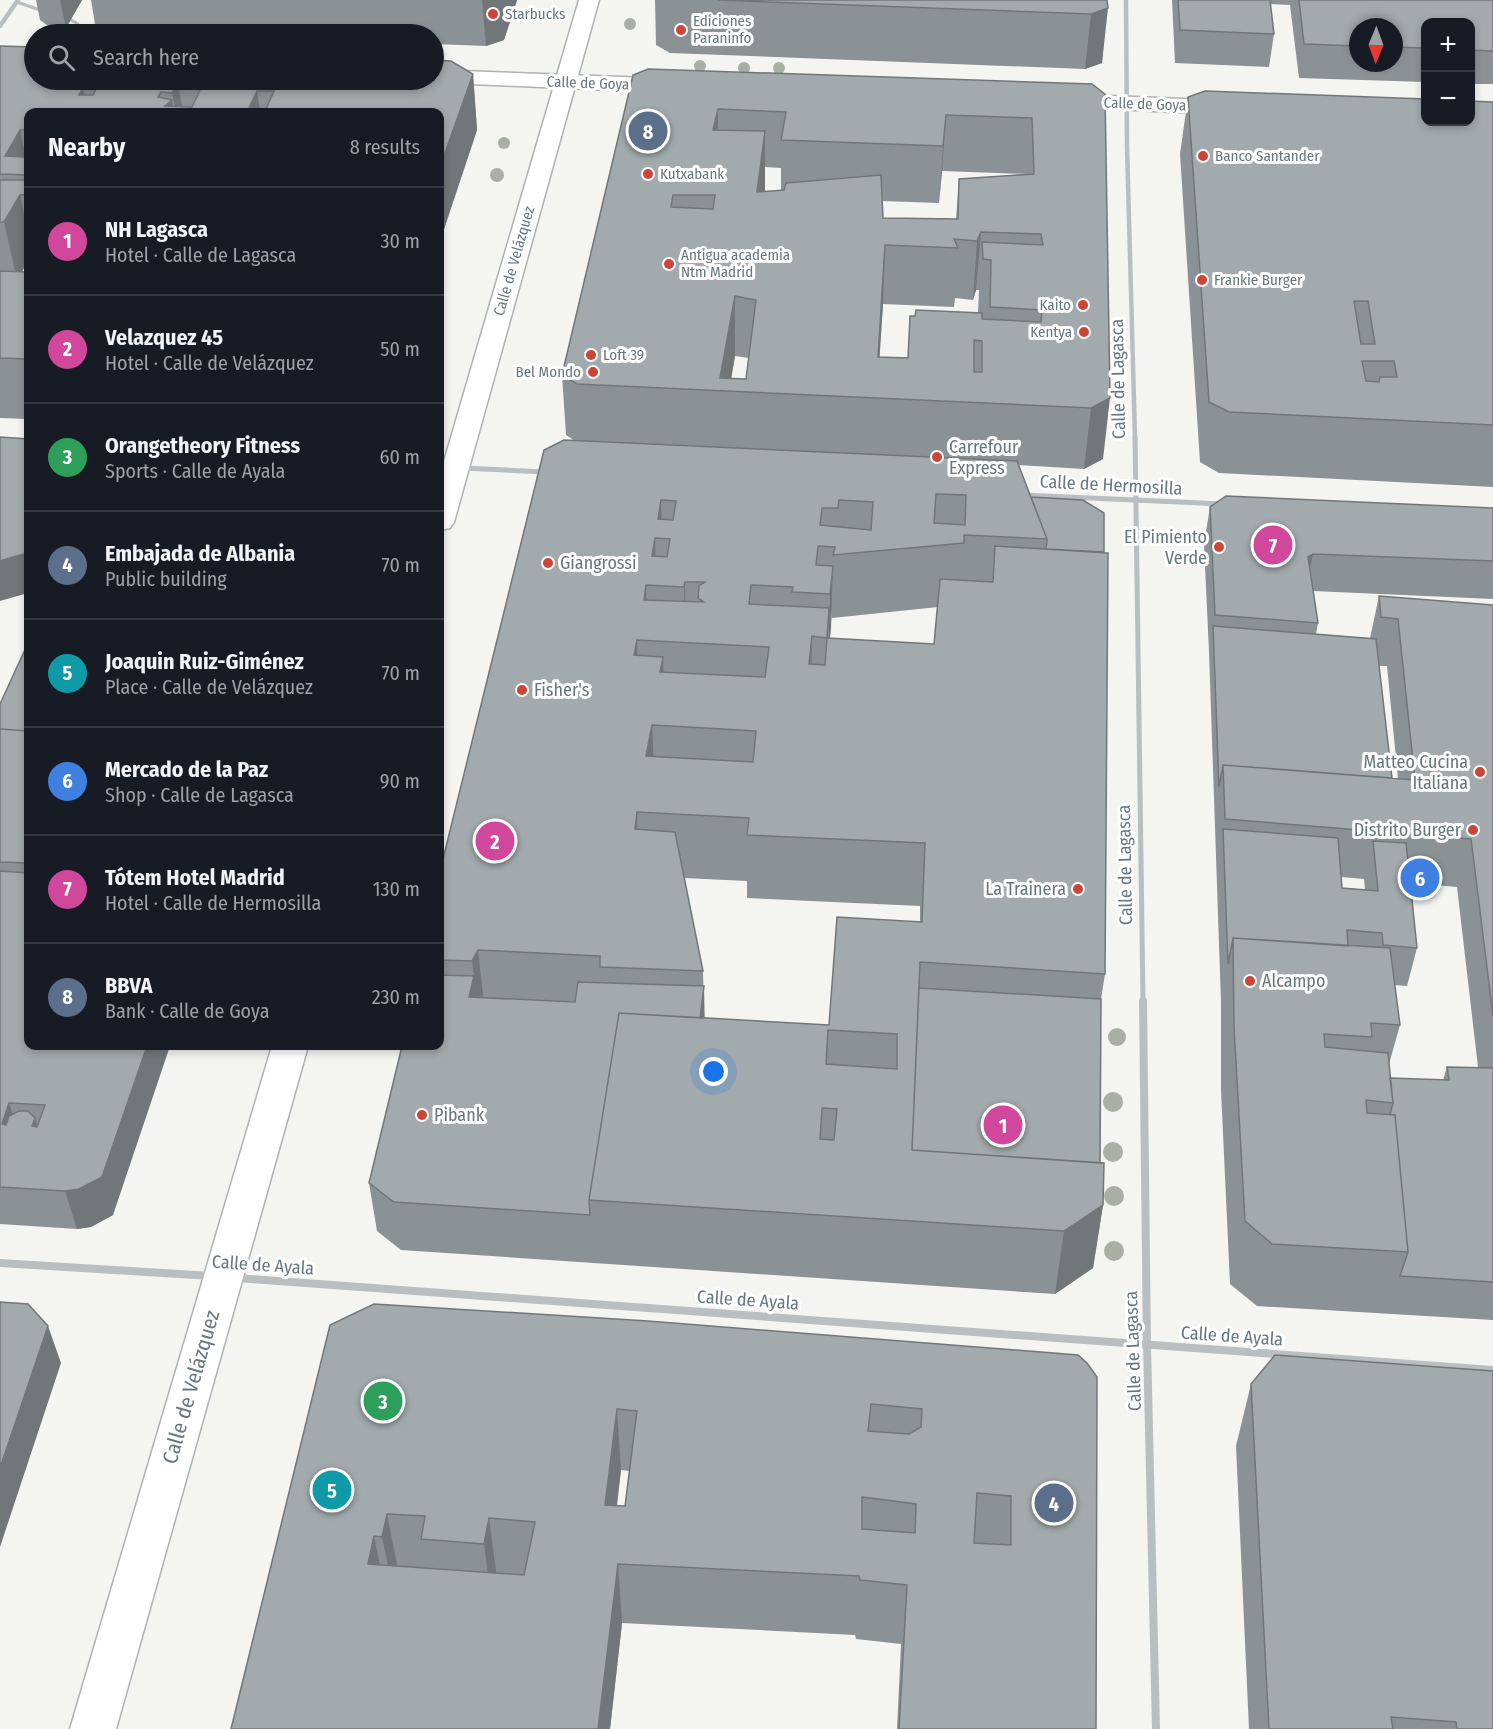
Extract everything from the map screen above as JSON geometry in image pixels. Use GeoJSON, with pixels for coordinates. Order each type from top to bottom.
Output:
{"type":"FeatureCollection","features":[{"type":"Feature","properties":{"kind":"main road","name":"Calle de Velázquez"},"geometry":{"type":"LineString","coordinates":[[444,502],[451,468],[589,0]]}},
{"type":"Feature","properties":{"kind":"main road","name":"Calle de Goya"},"geometry":{"type":"LineString","coordinates":[[444,77],[695,87]]}},
{"type":"Feature","properties":{"kind":"main road","name":"Calle de Goya"},"geometry":{"type":"LineString","coordinates":[[1037,100],[1252,109]]}},
{"type":"Feature","properties":{"kind":"main road","name":"Calle de Velázquez"},"geometry":{"type":"LineString","coordinates":[[93,1729],[289,1050]]}},
{"type":"Feature","properties":{"kind":"street","name":"Calle de Lagasca"},"geometry":{"type":"LineString","coordinates":[[1126,0],[1137,500],[1147,1344],[1156,1729]]}},
{"type":"Feature","properties":{"kind":"street"},"geometry":{"type":"LineString","coordinates":[[0,26],[17,1]]}},
{"type":"Feature","properties":{"kind":"street"},"geometry":{"type":"LineString","coordinates":[[451,468],[557,472]]}},
{"type":"Feature","properties":{"kind":"street","name":"Calle de Hermosilla"},"geometry":{"type":"LineString","coordinates":[[1022,495],[1228,504]]}},
{"type":"Feature","properties":{"kind":"street","name":"Calle de Ayala"},"geometry":{"type":"LineString","coordinates":[[0,1263],[223,1277],[1493,1370]]}},
{"type":"Feature","properties":{"kind":"lane"},"geometry":{"type":"LineString","coordinates":[[17,1],[46,12]]}},
{"type":"Feature","properties":{"kind":"lane"},"geometry":{"type":"LineString","coordinates":[[71,20],[78,24]]}},
{"type":"Feature","properties":{"kind":"building"},"geometry":{"type":"Polygon","coordinates":[[[718,0],[1107,0],[1108,8],[1091,14],[718,0]]]}},
{"type":"Feature","properties":{"kind":"building"},"geometry":{"type":"Polygon","coordinates":[[[1178,0],[1270,0],[1274,34],[1180,30],[1178,0]]]}},
{"type":"Feature","properties":{"kind":"building"},"geometry":{"type":"Polygon","coordinates":[[[1299,0],[1493,0],[1493,51],[1475,50],[1475,18],[1421,18],[1421,48],[1403,47],[1403,18],[1349,18],[1349,46],[1304,44],[1299,0]]]}},
{"type":"Feature","properties":{"kind":"building"},"geometry":{"type":"Polygon","coordinates":[[[0,46],[24,47],[24,90],[82,90],[79,95],[93,95],[96,90],[174,90],[172,93],[161,92],[158,97],[172,100],[165,106],[192,107],[200,90],[444,90],[444,61],[451,61],[473,74],[444,156],[444,108],[266,108],[274,91],[257,91],[249,108],[24,108],[24,130],[20,130],[5,156],[24,157],[24,175],[0,174],[0,46]]]}},
{"type":"Feature","properties":{"kind":"building"},"geometry":{"type":"Polygon","coordinates":[[[648,69],[1092,84],[1105,94],[1110,398],[1091,408],[577,384],[562,375],[633,75],[648,69]],[[718,109],[713,130],[765,131],[757,192],[784,190],[786,183],[881,175],[883,218],[958,219],[959,179],[1034,174],[1032,118],[946,115],[943,146],[781,140],[786,112],[718,109]],[[673,195],[671,207],[713,209],[715,195],[673,195]],[[981,232],[977,241],[954,239],[958,248],[885,245],[878,357],[908,358],[910,316],[915,316],[916,310],[982,313],[982,319],[1041,322],[1042,310],[990,307],[991,260],[983,259],[982,242],[1043,245],[1041,234],[981,232]],[[735,296],[720,378],[746,379],[756,300],[735,296]],[[974,340],[974,372],[982,372],[982,341],[974,340]]]}},
{"type":"Feature","properties":{"kind":"building"},"geometry":{"type":"Polygon","coordinates":[[[1205,91],[1421,99],[1421,126],[1475,126],[1475,101],[1493,102],[1493,425],[1229,412],[1209,402],[1188,97],[1205,91]],[[1354,301],[1361,344],[1375,344],[1368,301],[1354,301]],[[1362,361],[1366,381],[1379,382],[1380,377],[1397,377],[1394,361],[1362,361]]]}},
{"type":"Feature","properties":{"kind":"building"},"geometry":{"type":"Polygon","coordinates":[[[0,180],[24,180],[24,194],[20,195],[4,222],[0,222],[0,180]]]}},
{"type":"Feature","properties":{"kind":"building"},"geometry":{"type":"Polygon","coordinates":[[[0,271],[24,272],[24,359],[0,358],[0,271]]]}},
{"type":"Feature","properties":{"kind":"building"},"geometry":{"type":"Polygon","coordinates":[[[0,437],[24,439],[24,554],[0,561],[0,437]]]}},
{"type":"Feature","properties":{"kind":"building"},"geometry":{"type":"Polygon","coordinates":[[[564,440],[1017,461],[1047,539],[964,535],[964,543],[833,555],[835,547],[818,546],[816,565],[833,566],[830,594],[792,592],[793,587],[751,585],[749,604],[829,608],[827,638],[934,644],[940,579],[993,582],[995,546],[1108,553],[1105,974],[920,962],[912,1150],[1104,1163],[1103,1205],[1064,1231],[589,1200],[619,1013],[829,1025],[837,917],[922,922],[925,843],[747,835],[749,818],[637,812],[635,829],[675,832],[703,971],[600,967],[600,956],[478,950],[472,961],[444,960],[444,855],[544,450],[564,440]],[[936,494],[934,523],[965,525],[966,495],[936,494]],[[661,500],[658,519],[673,520],[676,501],[661,500]],[[839,500],[838,508],[822,508],[820,525],[871,530],[873,502],[839,500]],[[655,538],[652,556],[667,557],[670,539],[655,538]],[[685,582],[684,587],[646,585],[644,600],[704,602],[698,598],[699,586],[705,582],[685,582]],[[812,636],[809,664],[825,665],[827,638],[812,636]],[[637,640],[634,655],[663,657],[660,672],[765,677],[769,647],[637,640]],[[652,725],[646,756],[753,762],[756,731],[652,725]],[[828,1030],[826,1064],[897,1069],[897,1034],[828,1030]],[[822,1108],[820,1139],[834,1140],[837,1109],[822,1108]]]}},
{"type":"Feature","properties":{"kind":"building"},"geometry":{"type":"Polygon","coordinates":[[[1226,496],[1493,508],[1493,561],[1313,554],[1308,557],[1318,623],[1215,615],[1210,507],[1226,496]]]}},
{"type":"Feature","properties":{"kind":"building"},"geometry":{"type":"Polygon","coordinates":[[[1031,497],[1083,500],[1104,513],[1104,552],[1046,549],[1047,539],[1031,497]]]}},
{"type":"Feature","properties":{"kind":"building"},"geometry":{"type":"Polygon","coordinates":[[[1379,596],[1493,605],[1493,1016],[1471,839],[1225,819],[1223,765],[1415,780],[1398,619],[1381,617],[1379,596]]]}},
{"type":"Feature","properties":{"kind":"building"},"geometry":{"type":"Polygon","coordinates":[[[1213,626],[1376,639],[1392,778],[1223,765],[1219,787],[1213,626]]]}},
{"type":"Feature","properties":{"kind":"building"},"geometry":{"type":"Polygon","coordinates":[[[24,652],[24,731],[0,729],[0,704],[24,652]]]}},
{"type":"Feature","properties":{"kind":"building"},"geometry":{"type":"Polygon","coordinates":[[[0,729],[24,731],[24,863],[0,862],[0,729]]]}},
{"type":"Feature","properties":{"kind":"building"},"geometry":{"type":"Polygon","coordinates":[[[1223,829],[1338,838],[1342,888],[1378,891],[1373,841],[1406,843],[1417,948],[1383,945],[1382,933],[1347,930],[1348,946],[1233,938],[1228,964],[1223,829]]]}},
{"type":"Feature","properties":{"kind":"building"},"geometry":{"type":"Polygon","coordinates":[[[0,871],[24,873],[24,1050],[146,1050],[102,1177],[79,1189],[65,1191],[0,1187],[0,871]],[[9,1103],[2,1124],[6,1125],[9,1116],[19,1111],[28,1111],[35,1118],[32,1126],[37,1127],[45,1105],[9,1103]]]}},
{"type":"Feature","properties":{"kind":"building"},"geometry":{"type":"Polygon","coordinates":[[[1233,938],[1390,948],[1400,1025],[1371,1023],[1372,1037],[1324,1034],[1325,1047],[1388,1053],[1393,1103],[1366,1100],[1367,1113],[1395,1115],[1408,1252],[1272,1244],[1245,1221],[1234,1027],[1233,938]]]}},
{"type":"Feature","properties":{"kind":"building"},"geometry":{"type":"Polygon","coordinates":[[[444,975],[474,976],[469,997],[575,1002],[578,982],[704,986],[700,1018],[619,1013],[589,1200],[590,1215],[394,1202],[369,1183],[401,1050],[444,1050],[444,975]]]}},
{"type":"Feature","properties":{"kind":"building"},"geometry":{"type":"Polygon","coordinates":[[[919,988],[1101,999],[1100,1163],[912,1150],[919,988]]]}},
{"type":"Feature","properties":{"kind":"building"},"geometry":{"type":"Polygon","coordinates":[[[1447,1067],[1493,1068],[1493,1282],[1400,1276],[1408,1252],[1395,1115],[1390,1115],[1393,1103],[1390,1078],[1449,1080],[1447,1067]]]}},
{"type":"Feature","properties":{"kind":"building"},"geometry":{"type":"Polygon","coordinates":[[[0,1302],[28,1304],[48,1326],[0,1468],[0,1302]]]}},
{"type":"Feature","properties":{"kind":"building"},"geometry":{"type":"Polygon","coordinates":[[[374,1304],[648,1321],[1078,1355],[1097,1377],[1096,1729],[899,1729],[907,1585],[860,1580],[859,1576],[618,1564],[598,1729],[231,1729],[330,1325],[374,1304]],[[871,1404],[868,1431],[909,1434],[921,1427],[922,1409],[871,1404]],[[617,1409],[605,1505],[625,1506],[637,1411],[617,1409]],[[977,1493],[974,1543],[1011,1545],[1011,1496],[977,1493]],[[862,1497],[862,1529],[915,1533],[916,1504],[862,1497]],[[387,1514],[382,1537],[374,1536],[368,1564],[524,1575],[535,1522],[489,1518],[484,1544],[421,1539],[425,1516],[387,1514]]]}},
{"type":"Feature","properties":{"kind":"building"},"geometry":{"type":"Polygon","coordinates":[[[1275,1355],[1493,1371],[1493,1729],[1457,1729],[1456,1722],[1391,1717],[1393,1729],[1269,1729],[1251,1384],[1275,1355]]]}},
{"type":"Feature","properties":{"kind":"place","name":"Starbucks"},"geometry":{"type":"Point","coordinates":[493,14]}},
{"type":"Feature","properties":{"kind":"place","name":"Ediciones Paraninfo"},"geometry":{"type":"Point","coordinates":[681,30]}},
{"type":"Feature","properties":{"kind":"place","name":"BBVA"},"geometry":{"type":"Point","coordinates":[648,131]}},
{"type":"Feature","properties":{"kind":"place","name":"Banco Santander"},"geometry":{"type":"Point","coordinates":[1203,156]}},
{"type":"Feature","properties":{"kind":"place","name":"Kutxabank"},"geometry":{"type":"Point","coordinates":[648,174]}},
{"type":"Feature","properties":{"kind":"place","name":"Antigua academia Ntm Madrid"},"geometry":{"type":"Point","coordinates":[669,264]}},
{"type":"Feature","properties":{"kind":"place","name":"Frankie Burger"},"geometry":{"type":"Point","coordinates":[1202,280]}},
{"type":"Feature","properties":{"kind":"place","name":"Kaito"},"geometry":{"type":"Point","coordinates":[1083,305]}},
{"type":"Feature","properties":{"kind":"place","name":"Kentya"},"geometry":{"type":"Point","coordinates":[1084,332]}},
{"type":"Feature","properties":{"kind":"place","name":"Loft 39"},"geometry":{"type":"Point","coordinates":[591,355]}},
{"type":"Feature","properties":{"kind":"place","name":"Bel Mondo"},"geometry":{"type":"Point","coordinates":[593,372]}},
{"type":"Feature","properties":{"kind":"place","name":"Carrefour Express"},"geometry":{"type":"Point","coordinates":[937,457]}},
{"type":"Feature","properties":{"kind":"place","name":"Tótem Hotel Madrid"},"geometry":{"type":"Point","coordinates":[1273,545]}},
{"type":"Feature","properties":{"kind":"place","name":"El Pimiento Verde"},"geometry":{"type":"Point","coordinates":[1219,547]}},
{"type":"Feature","properties":{"kind":"place","name":"Giangrossi"},"geometry":{"type":"Point","coordinates":[548,563]}},
{"type":"Feature","properties":{"kind":"place","name":"Fisher's"},"geometry":{"type":"Point","coordinates":[522,690]}},
{"type":"Feature","properties":{"kind":"place","name":"Matteo Cucina Italiana"},"geometry":{"type":"Point","coordinates":[1480,772]}},
{"type":"Feature","properties":{"kind":"place","name":"Distrito Burger"},"geometry":{"type":"Point","coordinates":[1473,830]}},
{"type":"Feature","properties":{"kind":"place","name":"Velazquez 45"},"geometry":{"type":"Point","coordinates":[495,841]}},
{"type":"Feature","properties":{"kind":"place","name":"Mercado de la Paz"},"geometry":{"type":"Point","coordinates":[1420,878]}},
{"type":"Feature","properties":{"kind":"place","name":"La Trainera"},"geometry":{"type":"Point","coordinates":[1078,889]}},
{"type":"Feature","properties":{"kind":"place","name":"Alcampo"},"geometry":{"type":"Point","coordinates":[1250,981]}},
{"type":"Feature","properties":{"kind":"place","name":"Pibank"},"geometry":{"type":"Point","coordinates":[422,1115]}},
{"type":"Feature","properties":{"kind":"place","name":"NH Lagasca"},"geometry":{"type":"Point","coordinates":[1003,1125]}},
{"type":"Feature","properties":{"kind":"place","name":"Orangetheory Fitness"},"geometry":{"type":"Point","coordinates":[383,1401]}},
{"type":"Feature","properties":{"kind":"place","name":"Joaquin Ruiz-Giménez"},"geometry":{"type":"Point","coordinates":[332,1490]}},
{"type":"Feature","properties":{"kind":"place","name":"Embajada de Albania"},"geometry":{"type":"Point","coordinates":[1054,1503]}}]}
